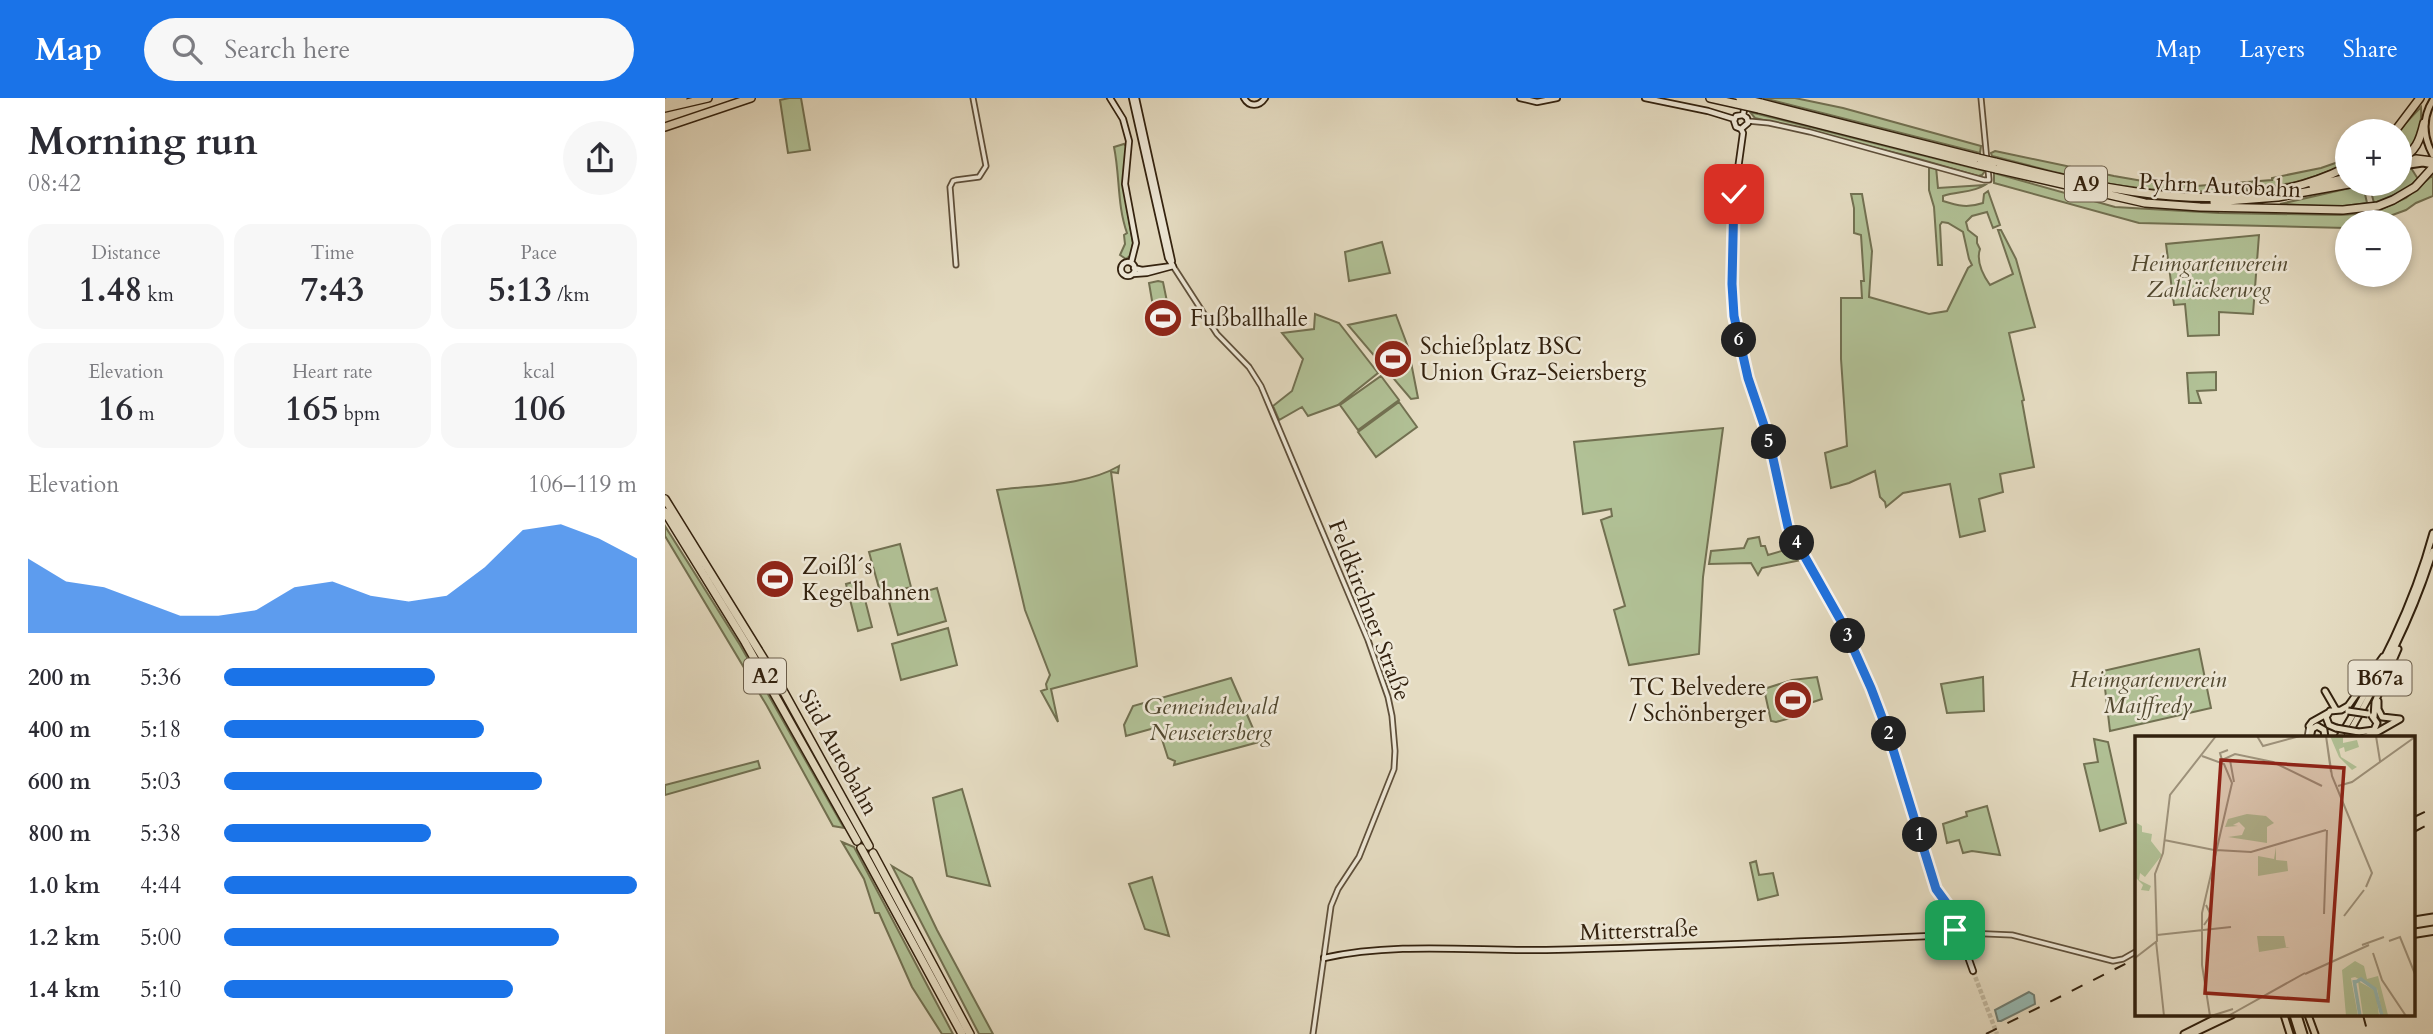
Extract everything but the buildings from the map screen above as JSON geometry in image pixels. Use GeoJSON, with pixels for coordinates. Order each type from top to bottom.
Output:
{"type":"FeatureCollection","features":[{"type":"Feature","properties":{"kind":"highway"},"geometry":{"type":"LineString","coordinates":[[665,102],[683,98]]}},
{"type":"Feature","properties":{"kind":"highway"},"geometry":{"type":"LineString","coordinates":[[665,108],[708,98]]}},
{"type":"Feature","properties":{"kind":"highway"},"geometry":{"type":"LineString","coordinates":[[665,127],[751,98]]}},
{"type":"Feature","properties":{"kind":"highway","name":"Pyhrn Autobahn"},"geometry":{"type":"LineString","coordinates":[[1710,98],[1760,106],[2122,198],[2173,206],[2325,210],[2378,206],[2407,192],[2422,180],[2432,162]]}},
{"type":"Feature","properties":{"kind":"highway"},"geometry":{"type":"LineString","coordinates":[[2404,119],[2420,98]]}},
{"type":"Feature","properties":{"kind":"highway"},"geometry":{"type":"LineString","coordinates":[[2412,151],[2417,145],[2424,123]]}},
{"type":"Feature","properties":{"kind":"highway"},"geometry":{"type":"LineString","coordinates":[[2412,161],[2416,159],[2432,162]]}},
{"type":"Feature","properties":{"kind":"highway","name":"Pyhrn Autobahn"},"geometry":{"type":"LineString","coordinates":[[1995,166],[2149,194],[2227,197],[2284,191],[2335,172]]}},
{"type":"Feature","properties":{"kind":"highway"},"geometry":{"type":"LineString","coordinates":[[2284,191],[2335,180]]}},
{"type":"Feature","properties":{"kind":"highway"},"geometry":{"type":"LineString","coordinates":[[2122,198],[2229,202],[2288,196],[2335,187]]}},
{"type":"Feature","properties":{"kind":"highway","name":"Süd Autobahn"},"geometry":{"type":"LineString","coordinates":[[665,499],[773,673],[962,1034]]}},
{"type":"Feature","properties":{"kind":"highway","name":"Süd Autobahn"},"geometry":{"type":"LineString","coordinates":[[665,512],[745,642],[971,1034]]}},
{"type":"Feature","properties":{"kind":"main road"},"geometry":{"type":"LineString","coordinates":[[1109,98],[1125,124],[1129,141],[1126,190],[1136,243],[1133,269],[1147,273],[1173,266]]}},
{"type":"Feature","properties":{"kind":"main road","name":"Feldkirchner Straße"},"geometry":{"type":"LineString","coordinates":[[1134,98],[1173,266]]}},
{"type":"Feature","properties":{"kind":"main road"},"geometry":{"type":"LineString","coordinates":[[1244,98],[1255,105],[1265,98]]}},
{"type":"Feature","properties":{"kind":"main road"},"geometry":{"type":"LineString","coordinates":[[1520,98],[1544,102],[1556,98]]}},
{"type":"Feature","properties":{"kind":"main road"},"geometry":{"type":"LineString","coordinates":[[1646,98],[1734,119]]}},
{"type":"Feature","properties":{"kind":"main road"},"geometry":{"type":"LineString","coordinates":[[2432,162],[2424,123],[2433,100]]}},
{"type":"Feature","properties":{"kind":"main road"},"geometry":{"type":"LineString","coordinates":[[1741,129],[1747,126],[1748,121],[1744,112],[1734,119],[1735,126],[1741,129],[1743,134],[1733,205],[1733,304],[1748,378],[1769,440],[1788,527],[1851,642],[1888,733],[1936,889],[1950,908],[1959,928],[1966,933],[1962,940],[1973,971]]}},
{"type":"Feature","properties":{"kind":"main road","name":"B67a"},"geometry":{"type":"LineString","coordinates":[[2340,736],[2395,636],[2420,577],[2433,533]]}},
{"type":"Feature","properties":{"kind":"main road","name":"B67a"},"geometry":{"type":"LineString","coordinates":[[2347,736],[2410,617],[2433,551]]}},
{"type":"Feature","properties":{"kind":"main road"},"geometry":{"type":"LineString","coordinates":[[2360,735],[2374,730],[2373,708],[2410,617]]}},
{"type":"Feature","properties":{"kind":"main road"},"geometry":{"type":"LineString","coordinates":[[2309,726],[2328,713],[2348,706],[2395,636]]}},
{"type":"Feature","properties":{"kind":"main road"},"geometry":{"type":"LineString","coordinates":[[2327,736],[2325,691],[2341,710],[2373,718],[2400,719]]}},
{"type":"Feature","properties":{"kind":"main road"},"geometry":{"type":"LineString","coordinates":[[2380,693],[2377,705],[2379,713],[2386,719],[2400,719]]}},
{"type":"Feature","properties":{"kind":"main road"},"geometry":{"type":"LineString","coordinates":[[2309,726],[2318,722],[2328,723],[2360,735],[2372,735],[2400,719]]}},
{"type":"Feature","properties":{"kind":"main road"},"geometry":{"type":"LineString","coordinates":[[2309,736],[2317,726],[2324,730],[2326,736]]}},
{"type":"Feature","properties":{"kind":"main road"},"geometry":{"type":"LineString","coordinates":[[2415,920],[2433,919]]}},
{"type":"Feature","properties":{"kind":"main road"},"geometry":{"type":"LineString","coordinates":[[2415,925],[2433,919]]}},
{"type":"Feature","properties":{"kind":"main road"},"geometry":{"type":"LineString","coordinates":[[1959,928],[1954,935],[1962,940]]}},
{"type":"Feature","properties":{"kind":"main road","name":"Mitterstraße"},"geometry":{"type":"LineString","coordinates":[[1325,958],[1346,953],[1405,950],[1762,944],[1845,938],[1954,935]]}},
{"type":"Feature","properties":{"kind":"main road"},"geometry":{"type":"LineString","coordinates":[[2184,1034],[2220,1016]]}},
{"type":"Feature","properties":{"kind":"main road"},"geometry":{"type":"LineString","coordinates":[[2192,1034],[2230,1016]]}},
{"type":"Feature","properties":{"kind":"main road"},"geometry":{"type":"LineString","coordinates":[[2284,1016],[2290,1034]]}},
{"type":"Feature","properties":{"kind":"main road"},"geometry":{"type":"LineString","coordinates":[[2296,1016],[2302,1034]]}},
{"type":"Feature","properties":{"kind":"main road"},"geometry":{"type":"LineString","coordinates":[[2308,1016],[2315,1034]]}},
{"type":"Feature","properties":{"kind":"street"},"geometry":{"type":"LineString","coordinates":[[956,265],[950,187],[953,181],[977,177],[985,170],[986,157],[974,98]]}},
{"type":"Feature","properties":{"kind":"street"},"geometry":{"type":"LineString","coordinates":[[1748,121],[1810,132],[1989,180],[1981,98]]}},
{"type":"Feature","properties":{"kind":"street","name":"Feldkirchner Straße"},"geometry":{"type":"LineString","coordinates":[[1173,266],[1217,334],[1252,370],[1261,386],[1365,633],[1390,705],[1395,751],[1394,769],[1360,857],[1332,901],[1314,1034]]}},
{"type":"Feature","properties":{"kind":"street"},"geometry":{"type":"LineString","coordinates":[[2308,736],[2309,726]]}},
{"type":"Feature","properties":{"kind":"street"},"geometry":{"type":"LineString","coordinates":[[1966,933],[2013,935],[2111,961],[2120,960],[2135,952]]}},
{"type":"Feature","properties":{"kind":"green space"},"geometry":{"type":"Polygon","coordinates":[[[801,98],[810,150],[788,153],[780,100],[801,98]]]}},
{"type":"Feature","properties":{"kind":"green space"},"geometry":{"type":"Polygon","coordinates":[[[1763,98],[1795,98],[1843,108],[1981,146],[1980,153],[1763,98]]]}},
{"type":"Feature","properties":{"kind":"green space"},"geometry":{"type":"Polygon","coordinates":[[[2421,107],[2421,120],[2412,146],[2412,119],[2410,119],[2421,107]]]}},
{"type":"Feature","properties":{"kind":"green space"},"geometry":{"type":"Polygon","coordinates":[[[1750,112],[1985,171],[1978,176],[1755,118],[1750,112]]]}},
{"type":"Feature","properties":{"kind":"green space"},"geometry":{"type":"Polygon","coordinates":[[[1124,144],[1127,147],[1123,184],[1133,243],[1131,255],[1126,259],[1120,255],[1125,244],[1124,235],[1127,233],[1114,147],[1124,144]]]}},
{"type":"Feature","properties":{"kind":"green space"},"geometry":{"type":"Polygon","coordinates":[[[1995,151],[2154,183],[2196,186],[2272,180],[2335,163],[2335,168],[2273,186],[2177,191],[2121,186],[2084,179],[1992,156],[1991,153],[1995,151]]]}},
{"type":"Feature","properties":{"kind":"green space"},"geometry":{"type":"Polygon","coordinates":[[[1929,166],[1936,167],[1938,188],[1985,185],[1943,196],[1943,201],[1963,206],[1978,205],[1983,203],[1984,194],[1988,191],[2000,225],[1993,228],[1987,212],[1972,216],[1966,222],[1968,230],[1977,237],[1981,268],[1990,285],[2013,274],[1998,230],[2001,230],[2016,259],[2035,327],[2009,333],[2024,400],[2022,401],[2034,467],[2000,474],[2003,492],[1979,499],[1985,531],[1960,537],[1950,484],[1903,493],[1886,507],[1880,497],[1875,471],[1831,488],[1825,453],[1847,446],[1841,359],[1841,298],[1862,298],[1861,281],[1864,281],[1861,235],[1854,233],[1851,194],[1862,194],[1872,251],[1869,297],[1929,314],[1947,311],[1972,265],[1963,232],[1942,222],[1942,265],[1938,265],[1934,207],[1929,190],[1929,166]]]}},
{"type":"Feature","properties":{"kind":"green space"},"geometry":{"type":"Polygon","coordinates":[[[2412,170],[2418,179],[2412,184],[2412,170]]]}},
{"type":"Feature","properties":{"kind":"green space"},"geometry":{"type":"Polygon","coordinates":[[[1994,173],[2115,207],[2219,213],[2335,215],[2335,228],[2139,223],[1994,183],[1994,173]]]}},
{"type":"Feature","properties":{"kind":"green space"},"geometry":{"type":"Polygon","coordinates":[[[2433,175],[2433,196],[2406,210],[2379,210],[2412,196],[2412,193],[2433,175]]]}},
{"type":"Feature","properties":{"kind":"green space"},"geometry":{"type":"Polygon","coordinates":[[[2335,191],[2335,196],[2365,196],[2367,203],[2337,207],[2280,204],[2335,191]]]}},
{"type":"Feature","properties":{"kind":"green space"},"geometry":{"type":"Polygon","coordinates":[[[2372,196],[2392,196],[2374,203],[2372,196]]]}},
{"type":"Feature","properties":{"kind":"green space","name":"Heimgartenverein Zahläckerweg"},"geometry":{"type":"Polygon","coordinates":[[[2259,235],[2253,314],[2219,312],[2219,335],[2188,336],[2185,304],[2174,305],[2166,244],[2259,235]]]}},
{"type":"Feature","properties":{"kind":"green space"},"geometry":{"type":"Polygon","coordinates":[[[1382,242],[1390,273],[1349,281],[1345,252],[1382,242]]]}},
{"type":"Feature","properties":{"kind":"green space"},"geometry":{"type":"Polygon","coordinates":[[[1163,282],[1171,321],[1156,324],[1149,283],[1163,282]]]}},
{"type":"Feature","properties":{"kind":"green space"},"geometry":{"type":"Polygon","coordinates":[[[1315,314],[1339,323],[1378,373],[1338,405],[1308,416],[1302,407],[1279,420],[1273,406],[1292,391],[1303,359],[1282,333],[1314,329],[1315,314]]]}},
{"type":"Feature","properties":{"kind":"green space","name":"Schießplatz BSC Union Graz-Seiersberg"},"geometry":{"type":"Polygon","coordinates":[[[1396,315],[1408,347],[1418,398],[1411,399],[1348,325],[1396,315]]]}},
{"type":"Feature","properties":{"kind":"green space"},"geometry":{"type":"Polygon","coordinates":[[[2216,372],[2216,390],[2197,391],[2201,403],[2189,403],[2187,373],[2216,372]]]}},
{"type":"Feature","properties":{"kind":"green space"},"geometry":{"type":"Polygon","coordinates":[[[1381,376],[1399,400],[1358,430],[1340,405],[1381,376]]]}},
{"type":"Feature","properties":{"kind":"green space"},"geometry":{"type":"Polygon","coordinates":[[[1399,402],[1417,427],[1376,457],[1358,432],[1399,402]]]}},
{"type":"Feature","properties":{"kind":"green space"},"geometry":{"type":"Polygon","coordinates":[[[1723,428],[1703,577],[1699,654],[1629,665],[1614,610],[1625,606],[1601,520],[1612,516],[1611,509],[1583,514],[1574,442],[1723,428]]]}},
{"type":"Feature","properties":{"kind":"green space"},"geometry":{"type":"Polygon","coordinates":[[[1119,466],[1118,473],[1111,472],[1137,666],[1051,689],[1058,722],[1041,691],[1047,689],[1050,675],[1025,610],[997,490],[1075,481],[1106,473],[1119,466]]]}},
{"type":"Feature","properties":{"kind":"green space"},"geometry":{"type":"Polygon","coordinates":[[[665,526],[740,645],[844,828],[833,826],[767,706],[665,536],[665,526]]]}},
{"type":"Feature","properties":{"kind":"green space"},"geometry":{"type":"Polygon","coordinates":[[[1759,537],[1761,546],[1765,546],[1768,555],[1795,547],[1801,560],[1762,568],[1758,575],[1751,563],[1709,564],[1711,551],[1744,548],[1748,539],[1759,537]]]}},
{"type":"Feature","properties":{"kind":"green space"},"geometry":{"type":"Polygon","coordinates":[[[900,544],[911,587],[903,589],[901,594],[882,599],[869,552],[900,544]]]}},
{"type":"Feature","properties":{"kind":"green space"},"geometry":{"type":"Polygon","coordinates":[[[860,580],[872,627],[858,631],[846,584],[860,580]]]}},
{"type":"Feature","properties":{"kind":"green space"},"geometry":{"type":"Polygon","coordinates":[[[937,588],[946,621],[898,635],[889,602],[937,588]]]}},
{"type":"Feature","properties":{"kind":"green space"},"geometry":{"type":"Polygon","coordinates":[[[948,628],[957,665],[901,680],[892,644],[948,628]]]}},
{"type":"Feature","properties":{"kind":"green space","name":"Heimgartenverein Maiffredy"},"geometry":{"type":"Polygon","coordinates":[[[2199,649],[2211,708],[2110,731],[2103,671],[2199,649]]]}},
{"type":"Feature","properties":{"kind":"green space","name":"TC Belvedere / Schönberger"},"geometry":{"type":"Polygon","coordinates":[[[1817,677],[1822,699],[1792,709],[1794,717],[1771,721],[1764,689],[1792,680],[1817,677]]]}},
{"type":"Feature","properties":{"kind":"green space"},"geometry":{"type":"Polygon","coordinates":[[[1983,677],[1984,711],[1947,713],[1941,684],[1983,677]]]}},
{"type":"Feature","properties":{"kind":"green space","name":"Gemeindewald Neuseiersberg"},"geometry":{"type":"Polygon","coordinates":[[[1231,678],[1259,742],[1174,765],[1175,761],[1168,758],[1158,727],[1126,736],[1124,725],[1133,706],[1231,678]]]}},
{"type":"Feature","properties":{"kind":"green space"},"geometry":{"type":"Polygon","coordinates":[[[2094,739],[2108,742],[2126,823],[2100,831],[2084,764],[2098,762],[2094,739]]]}},
{"type":"Feature","properties":{"kind":"green space"},"geometry":{"type":"Polygon","coordinates":[[[758,761],[760,768],[665,795],[665,785],[758,761]]]}},
{"type":"Feature","properties":{"kind":"green space"},"geometry":{"type":"Polygon","coordinates":[[[962,789],[990,886],[947,876],[933,798],[962,789]]]}},
{"type":"Feature","properties":{"kind":"green space"},"geometry":{"type":"Polygon","coordinates":[[[1987,806],[2000,855],[1972,851],[1963,853],[1959,840],[1947,843],[1943,824],[1967,816],[1966,812],[1987,806]]]}},
{"type":"Feature","properties":{"kind":"green space"},"geometry":{"type":"Polygon","coordinates":[[[842,842],[854,847],[953,1034],[942,1034],[912,987],[879,913],[875,913],[864,879],[842,842]]]}},
{"type":"Feature","properties":{"kind":"green space"},"geometry":{"type":"Polygon","coordinates":[[[1756,861],[1759,875],[1773,873],[1778,895],[1758,900],[1750,863],[1756,861]]]}},
{"type":"Feature","properties":{"kind":"green space"},"geometry":{"type":"Polygon","coordinates":[[[892,866],[912,878],[993,1034],[979,1034],[892,866]]]}},
{"type":"Feature","properties":{"kind":"green space"},"geometry":{"type":"Polygon","coordinates":[[[1152,877],[1169,936],[1145,929],[1129,884],[1152,877]]]}},
{"type":"Feature","properties":{"kind":"water"},"geometry":{"type":"Polygon","coordinates":[[[2029,992],[2034,995],[2035,1004],[1998,1021],[1995,1010],[2029,992]]]}},
{"type":"Feature","properties":{"kind":"tunnel"},"geometry":{"type":"LineString","coordinates":[[1973,971],[1997,1034]]}},
{"type":"Feature","properties":{"kind":"tram line"},"geometry":{"type":"LineString","coordinates":[[2415,938],[2433,935]]}},
{"type":"Feature","properties":{"kind":"railway"},"geometry":{"type":"LineString","coordinates":[[2415,817],[2433,808]]}},
{"type":"Feature","properties":{"kind":"railway"},"geometry":{"type":"LineString","coordinates":[[2415,831],[2433,822]]}},
{"type":"Feature","properties":{"kind":"railway"},"geometry":{"type":"LineString","coordinates":[[1986,1034],[2135,959]]}},
{"type":"Feature","properties":{"kind":"railway"},"geometry":{"type":"LineString","coordinates":[[2363,1016],[2368,1034]]}},
{"type":"Feature","properties":{"kind":"place","name":"Fußballhalle"},"geometry":{"type":"Point","coordinates":[1163,318]}},
{"type":"Feature","properties":{"kind":"place","name":"Schießplatz BSC Union Graz-Seiersberg"},"geometry":{"type":"Point","coordinates":[1393,359]}},
{"type":"Feature","properties":{"kind":"place","name":"Zoißl´s Kegelbahnen"},"geometry":{"type":"Point","coordinates":[775,579]}},
{"type":"Feature","properties":{"kind":"place","name":"TC Belvedere / Schönberger"},"geometry":{"type":"Point","coordinates":[1793,700]}},
{"type":"Feature","properties":{"kind":"route"},"geometry":{"type":"LineString","coordinates":[[1734,194],[1734,316],[1748,378],[1769,440],[1788,527],[1841,621],[1868,682],[1888,733],[1936,889],[1950,908],[1959,928],[1955,930]]}}]}
